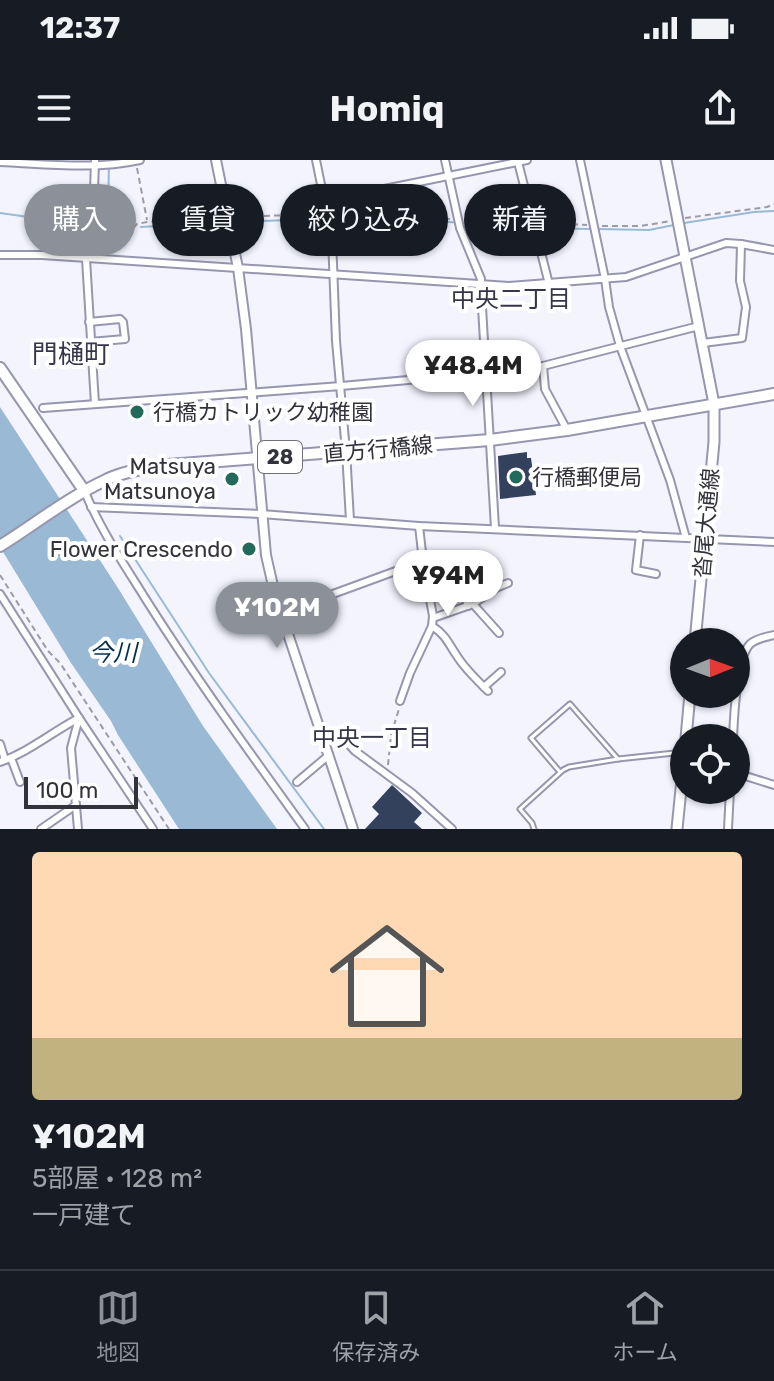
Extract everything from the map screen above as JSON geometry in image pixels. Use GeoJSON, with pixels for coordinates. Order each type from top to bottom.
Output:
{"type":"FeatureCollection","features":[{"type":"Feature","properties":{"kind":"main road","name":"沓尾大通線"},"geometry":{"type":"LineString","coordinates":[[666,160],[714,404],[714,442],[696,628]]}},
{"type":"Feature","properties":{"kind":"main road"},"geometry":{"type":"LineString","coordinates":[[0,368],[80,494]]}},
{"type":"Feature","properties":{"kind":"main road","name":"直方行橋線"},"geometry":{"type":"LineString","coordinates":[[0,546],[80,494],[129,471],[155,466],[490,440],[567,430],[774,394]]}},
{"type":"Feature","properties":{"kind":"main road"},"geometry":{"type":"LineString","coordinates":[[677,829],[680,804]]}},
{"type":"Feature","properties":{"kind":"street"},"geometry":{"type":"LineString","coordinates":[[0,162],[114,165],[138,160]]}},
{"type":"Feature","properties":{"kind":"street"},"geometry":{"type":"LineString","coordinates":[[216,160],[221,184]]}},
{"type":"Feature","properties":{"kind":"street"},"geometry":{"type":"LineString","coordinates":[[316,160],[321,184]]}},
{"type":"Feature","properties":{"kind":"street"},"geometry":{"type":"LineString","coordinates":[[445,160],[457,219],[482,285],[495,528]]}},
{"type":"Feature","properties":{"kind":"street"},"geometry":{"type":"LineString","coordinates":[[409,184],[527,160]]}},
{"type":"Feature","properties":{"kind":"street"},"geometry":{"type":"LineString","coordinates":[[580,160],[609,307],[620,346],[670,480],[686,538]]}},
{"type":"Feature","properties":{"kind":"street"},"geometry":{"type":"LineString","coordinates":[[518,162],[524,184]]}},
{"type":"Feature","properties":{"kind":"street"},"geometry":{"type":"LineString","coordinates":[[94,184],[95,163]]}},
{"type":"Feature","properties":{"kind":"street"},"geometry":{"type":"LineString","coordinates":[[0,255],[509,286],[626,277],[726,243],[774,250]]}},
{"type":"Feature","properties":{"kind":"street"},"geometry":{"type":"LineString","coordinates":[[703,343],[742,338],[746,307],[740,281],[741,244]]}},
{"type":"Feature","properties":{"kind":"street"},"geometry":{"type":"LineString","coordinates":[[86,256],[95,404]]}},
{"type":"Feature","properties":{"kind":"street"},"geometry":{"type":"LineString","coordinates":[[236,256],[266,555],[281,613],[353,829]]}},
{"type":"Feature","properties":{"kind":"street"},"geometry":{"type":"LineString","coordinates":[[332,256],[350,520]]}},
{"type":"Feature","properties":{"kind":"street"},"geometry":{"type":"LineString","coordinates":[[542,256],[549,284]]}},
{"type":"Feature","properties":{"kind":"street"},"geometry":{"type":"LineString","coordinates":[[89,322],[120,319],[125,339],[90,342]]}},
{"type":"Feature","properties":{"kind":"street"},"geometry":{"type":"LineString","coordinates":[[43,408],[487,374],[543,366],[699,326]]}},
{"type":"Feature","properties":{"kind":"street"},"geometry":{"type":"LineString","coordinates":[[543,366],[545,389],[567,430]]}},
{"type":"Feature","properties":{"kind":"street"},"geometry":{"type":"LineString","coordinates":[[80,494],[91,507],[188,666],[305,829]]}},
{"type":"Feature","properties":{"kind":"street"},"geometry":{"type":"LineString","coordinates":[[91,507],[774,542]]}},
{"type":"Feature","properties":{"kind":"street"},"geometry":{"type":"LineString","coordinates":[[400,701],[432,622],[419,526]]}},
{"type":"Feature","properties":{"kind":"street"},"geometry":{"type":"LineString","coordinates":[[640,535],[636,570],[656,574]]}},
{"type":"Feature","properties":{"kind":"street"},"geometry":{"type":"LineString","coordinates":[[281,613],[423,561]]}},
{"type":"Feature","properties":{"kind":"street"},"geometry":{"type":"LineString","coordinates":[[460,582],[471,605],[499,633]]}},
{"type":"Feature","properties":{"kind":"street"},"geometry":{"type":"LineString","coordinates":[[432,622],[471,605],[508,583]]}},
{"type":"Feature","properties":{"kind":"street"},"geometry":{"type":"LineString","coordinates":[[0,594],[153,829]]}},
{"type":"Feature","properties":{"kind":"street"},"geometry":{"type":"LineString","coordinates":[[432,622],[486,689],[501,672]]}},
{"type":"Feature","properties":{"kind":"street"},"geometry":{"type":"LineString","coordinates":[[734,724],[745,652],[757,639],[774,635]]}},
{"type":"Feature","properties":{"kind":"street"},"geometry":{"type":"LineString","coordinates":[[5,760],[79,718]]}},
{"type":"Feature","properties":{"kind":"street"},"geometry":{"type":"LineString","coordinates":[[78,829],[71,748],[79,718]]}},
{"type":"Feature","properties":{"kind":"street"},"geometry":{"type":"LineString","coordinates":[[323,737],[342,737],[452,829]]}},
{"type":"Feature","properties":{"kind":"street"},"geometry":{"type":"LineString","coordinates":[[0,744],[5,760],[20,782]]}},
{"type":"Feature","properties":{"kind":"street"},"geometry":{"type":"LineString","coordinates":[[297,782],[329,755]]}},
{"type":"Feature","properties":{"kind":"street"},"geometry":{"type":"LineString","coordinates":[[750,777],[774,785]]}},
{"type":"Feature","properties":{"kind":"street"},"geometry":{"type":"LineString","coordinates":[[728,829],[729,804]]}},
{"type":"Feature","properties":{"kind":"street"},"geometry":{"type":"LineString","coordinates":[[41,829],[76,805]]}},
{"type":"Feature","properties":{"kind":"lane"},"geometry":{"type":"LineString","coordinates":[[560,772],[531,738],[570,704],[618,759]]}},
{"type":"Feature","properties":{"kind":"lane"},"geometry":{"type":"LineString","coordinates":[[534,829],[520,809],[560,772],[572,766],[670,753]]}},
{"type":"Feature","properties":{"kind":"path"},"geometry":{"type":"LineString","coordinates":[[138,160],[147,222]]}},
{"type":"Feature","properties":{"kind":"path"},"geometry":{"type":"LineString","coordinates":[[576,224],[641,226],[774,204]]}},
{"type":"Feature","properties":{"kind":"path"},"geometry":{"type":"LineString","coordinates":[[448,218],[464,219]]}},
{"type":"Feature","properties":{"kind":"path"},"geometry":{"type":"LineString","coordinates":[[136,225],[152,222]]}},
{"type":"Feature","properties":{"kind":"path"},"geometry":{"type":"LineString","coordinates":[[0,575],[169,829]]}},
{"type":"Feature","properties":{"kind":"path"},"geometry":{"type":"LineString","coordinates":[[387,774],[391,735],[400,701]]}},
{"type":"Feature","properties":{"kind":"water","name":"今川"},"geometry":{"type":"Polygon","coordinates":[[[0,407],[203,726],[277,829],[179,829],[0,547],[0,407]]]}},
{"type":"Feature","properties":{"kind":"building","name":"行橋郵便局"},"geometry":{"type":"Polygon","coordinates":[[[527,452],[527,458],[531,458],[536,495],[500,499],[498,456],[527,452]]]}},
{"type":"Feature","properties":{"kind":"building"},"geometry":{"type":"Polygon","coordinates":[[[392,785],[422,813],[414,822],[422,829],[365,829],[379,814],[372,807],[392,785]]]}},
{"type":"Feature","properties":{"kind":"waterway"},"geometry":{"type":"LineString","coordinates":[[109,160],[109,184]]}},
{"type":"Feature","properties":{"kind":"waterway"},"geometry":{"type":"LineString","coordinates":[[684,223],[774,211]]}},
{"type":"Feature","properties":{"kind":"waterway"},"geometry":{"type":"LineString","coordinates":[[0,213],[24,216]]}},
{"type":"Feature","properties":{"kind":"waterway"},"geometry":{"type":"LineString","coordinates":[[264,221],[380,217],[464,223]]}},
{"type":"Feature","properties":{"kind":"waterway"},"geometry":{"type":"LineString","coordinates":[[597,229],[649,230],[674,225]]}},
{"type":"Feature","properties":{"kind":"waterway"},"geometry":{"type":"LineString","coordinates":[[141,227],[152,226]]}},
{"type":"Feature","properties":{"kind":"waterway"},"geometry":{"type":"LineString","coordinates":[[576,229],[590,229]]}},
{"type":"Feature","properties":{"kind":"waterway"},"geometry":{"type":"LineString","coordinates":[[120,536],[209,673],[324,829]]}},
{"type":"Feature","properties":{"kind":"place","name":"行橋カトリック幼稚園"},"geometry":{"type":"Point","coordinates":[137,412]}},
{"type":"Feature","properties":{"kind":"place","name":"行橋郵便局"},"geometry":{"type":"Point","coordinates":[516,477]}},
{"type":"Feature","properties":{"kind":"place","name":"Matsuya Matsunoya"},"geometry":{"type":"Point","coordinates":[232,479]}},
{"type":"Feature","properties":{"kind":"place","name":"Flower Crescendo"},"geometry":{"type":"Point","coordinates":[249,549]}},
{"type":"Feature","properties":{"kind":"district","name":"中央二丁目"},"geometry":{"type":"Point","coordinates":[511,299]}},
{"type":"Feature","properties":{"kind":"district","name":"門樋町"},"geometry":{"type":"Point","coordinates":[71,354]}},
{"type":"Feature","properties":{"kind":"district","name":"中央一丁目"},"geometry":{"type":"Point","coordinates":[372,738]}}]}
